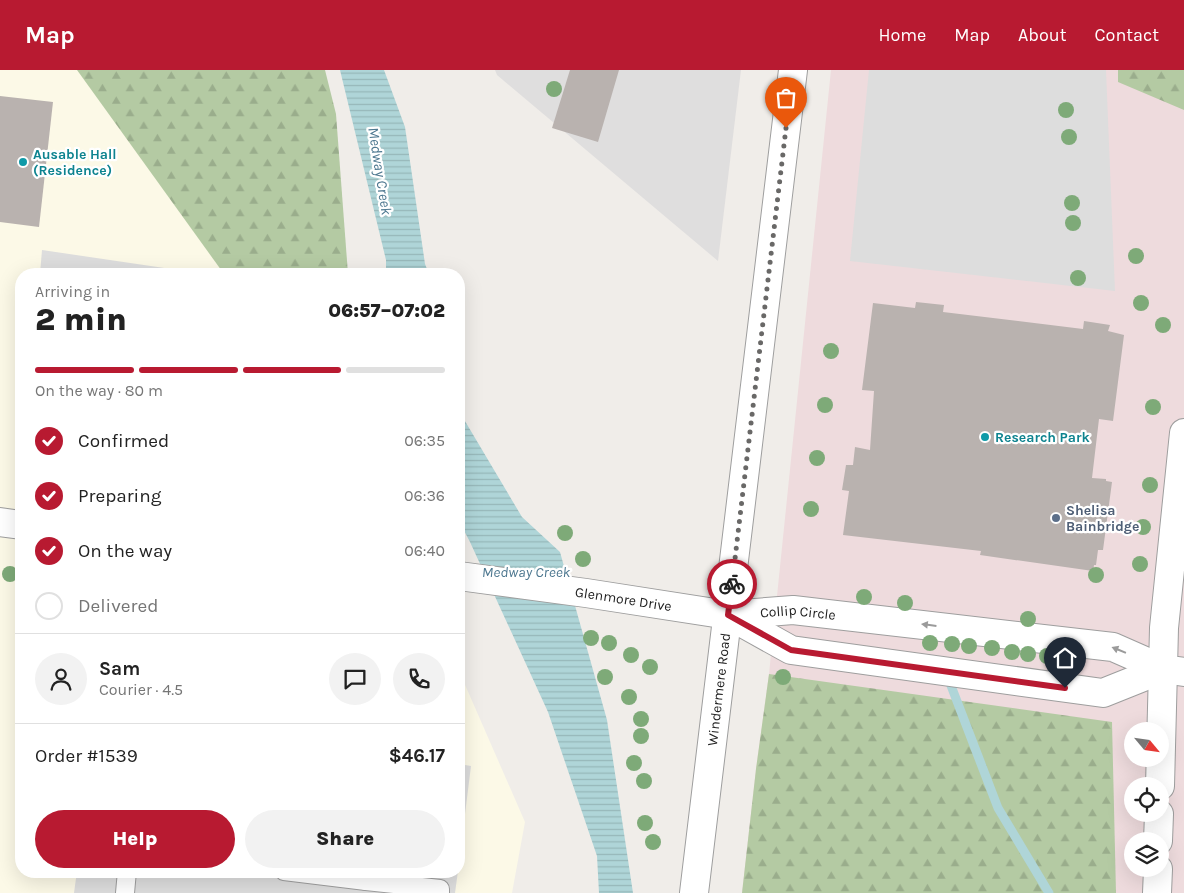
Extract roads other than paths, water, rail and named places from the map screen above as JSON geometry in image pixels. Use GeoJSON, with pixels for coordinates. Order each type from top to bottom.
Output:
{"type":"FeatureCollection","features":[{"type":"Feature","properties":{"kind":"street","name":"Windermere Road"},"geometry":{"type":"LineString","coordinates":[[694,893],[793,70]]}},
{"type":"Feature","properties":{"kind":"street"},"geometry":{"type":"LineString","coordinates":[[1161,777],[1174,671],[1164,628],[1183,450]]}},
{"type":"Feature","properties":{"kind":"street"},"geometry":{"type":"LineString","coordinates":[[0,522],[15,524]]}},
{"type":"Feature","properties":{"kind":"street","name":"Glenmore Drive"},"geometry":{"type":"LineString","coordinates":[[465,577],[728,615]]}},
{"type":"Feature","properties":{"kind":"street","name":"Collip Circle"},"geometry":{"type":"LineString","coordinates":[[728,615],[793,610],[1113,647],[1174,671]]}},
{"type":"Feature","properties":{"kind":"street","name":"Collip Circle"},"geometry":{"type":"LineString","coordinates":[[728,615],[791,650],[1103,693],[1174,671]]}},
{"type":"Feature","properties":{"kind":"street"},"geometry":{"type":"LineString","coordinates":[[1157,893],[1158,877]]}},
{"type":"Feature","properties":{"kind":"lane"},"geometry":{"type":"LineString","coordinates":[[125,893],[126,878]]}},
{"type":"Feature","properties":{"kind":"lane"},"geometry":{"type":"LineString","coordinates":[[378,878],[440,889],[440,893]]}},
{"type":"Feature","properties":{"kind":"water","name":"Medway Creek"},"geometry":{"type":"Polygon","coordinates":[[[340,70],[384,70],[405,127],[427,268],[386,268],[386,260],[340,70]]]}},
{"type":"Feature","properties":{"kind":"water","name":"Medway Creek"},"geometry":{"type":"Polygon","coordinates":[[[465,421],[522,517],[560,552],[607,720],[633,893],[599,893],[597,856],[548,712],[465,532],[465,421]]]}},
{"type":"Feature","properties":{"kind":"waterway"},"geometry":{"type":"LineString","coordinates":[[950,683],[998,808],[1049,893]]}},
{"type":"Feature","properties":{"kind":"place","name":"Ausable Hall (Residence)"},"geometry":{"type":"Point","coordinates":[23,162]}},
{"type":"Feature","properties":{"kind":"place","name":"Research Park"},"geometry":{"type":"Point","coordinates":[985,437]}},
{"type":"Feature","properties":{"kind":"place","name":"Shelisa Bainbridge"},"geometry":{"type":"Point","coordinates":[1056,518]}}]}
